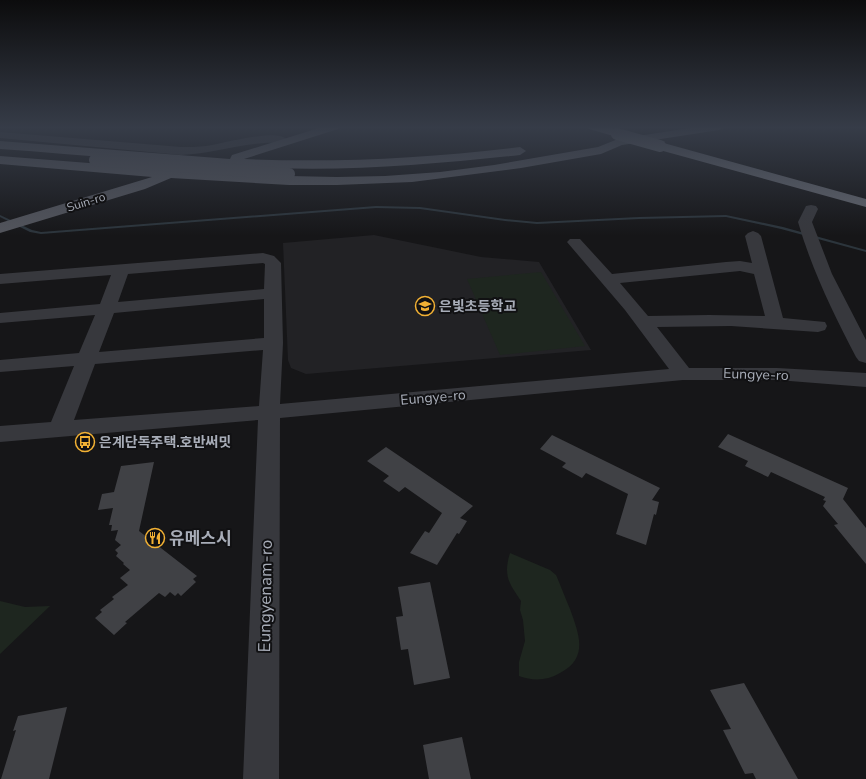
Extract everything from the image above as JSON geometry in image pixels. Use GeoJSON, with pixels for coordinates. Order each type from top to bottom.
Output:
{"type":"FeatureCollection","features":[{"type":"Feature","properties":{"kind":"highway"},"geometry":{"type":"LineString","coordinates":[[732,163],[866,203]]}},
{"type":"Feature","properties":{"kind":"highway"},"geometry":{"type":"LineString","coordinates":[[743,163],[866,194]]}},
{"type":"Feature","properties":{"kind":"main road"},"geometry":{"type":"LineString","coordinates":[[45,163],[242,179]]}},
{"type":"Feature","properties":{"kind":"main road"},"geometry":{"type":"LineString","coordinates":[[141,163],[289,174],[333,175],[395,172],[485,163]]}},
{"type":"Feature","properties":{"kind":"main road","name":"Suin-ro"},"geometry":{"type":"LineString","coordinates":[[0,219],[30,214],[140,186],[171,174],[209,163]]}},
{"type":"Feature","properties":{"kind":"main road"},"geometry":{"type":"LineString","coordinates":[[259,163],[314,165],[366,163]]}},
{"type":"Feature","properties":{"kind":"main road"},"geometry":{"type":"LineString","coordinates":[[304,163],[314,165]]}},
{"type":"Feature","properties":{"kind":"main road"},"geometry":{"type":"LineString","coordinates":[[140,186],[182,180],[242,179],[322,181],[433,177],[525,163]]}},
{"type":"Feature","properties":{"kind":"main road"},"geometry":{"type":"LineString","coordinates":[[81,166],[104,173],[107,178],[105,183],[90,193]]}},
{"type":"Feature","properties":{"kind":"main road","name":"Suin-ro"},"geometry":{"type":"LineString","coordinates":[[0,228],[30,214],[90,193],[135,180],[171,174]]}},
{"type":"Feature","properties":{"kind":"street"},"geometry":{"type":"LineString","coordinates":[[811,209],[805,222],[809,235],[844,318],[866,358]]}},
{"type":"Feature","properties":{"kind":"street"},"geometry":{"type":"LineString","coordinates":[[753,236],[775,321]]}},
{"type":"Feature","properties":{"kind":"street"},"geometry":{"type":"LineString","coordinates":[[575,242],[644,322],[683,374]]}},
{"type":"Feature","properties":{"kind":"street","name":"Eungyenam-ro"},"geometry":{"type":"LineString","coordinates":[[0,279],[268,259],[273,263],[273,343],[269,412],[261,779]]}},
{"type":"Feature","properties":{"kind":"street"},"geometry":{"type":"LineString","coordinates":[[607,279],[740,266],[762,270]]}},
{"type":"Feature","properties":{"kind":"street"},"geometry":{"type":"LineString","coordinates":[[59,429],[122,269]]}},
{"type":"Feature","properties":{"kind":"street"},"geometry":{"type":"LineString","coordinates":[[0,318],[274,293]]}},
{"type":"Feature","properties":{"kind":"street"},"geometry":{"type":"LineString","coordinates":[[644,322],[775,321],[818,326]]}},
{"type":"Feature","properties":{"kind":"street"},"geometry":{"type":"LineString","coordinates":[[0,366],[273,343]]}},
{"type":"Feature","properties":{"kind":"street","name":"Eungye-ro"},"geometry":{"type":"LineString","coordinates":[[0,434],[269,412],[683,374],[777,374],[866,380]]}},
{"type":"Feature","properties":{"kind":"shaded area","name":"은빛초등학교"},"geometry":{"type":"Polygon","coordinates":[[[374,235],[481,257],[539,262],[591,350],[306,374],[291,368],[288,360],[283,243],[374,235]]]}},
{"type":"Feature","properties":{"kind":"shaded area"},"geometry":{"type":"Polygon","coordinates":[[[541,272],[585,346],[500,355],[467,279],[541,272]]]}},
{"type":"Feature","properties":{"kind":"shaded area"},"geometry":{"type":"Polygon","coordinates":[[[510,553],[550,570],[556,575],[576,627],[579,645],[575,660],[569,667],[550,678],[529,679],[519,676],[519,662],[525,641],[523,620],[520,610],[521,601],[510,584],[507,574],[510,553]]]}},
{"type":"Feature","properties":{"kind":"shaded area"},"geometry":{"type":"Polygon","coordinates":[[[0,601],[25,607],[50,606],[0,654],[0,601]]]}},
{"type":"Feature","properties":{"kind":"building"},"geometry":{"type":"Polygon","coordinates":[[[728,434],[848,488],[843,499],[866,528],[866,564],[834,525],[838,524],[823,506],[826,501],[823,500],[825,497],[771,472],[768,477],[745,466],[748,461],[718,447],[728,434]]]}},
{"type":"Feature","properties":{"kind":"building"},"geometry":{"type":"Polygon","coordinates":[[[552,435],[660,488],[652,500],[659,502],[656,515],[654,514],[646,545],[616,534],[628,494],[586,473],[582,478],[562,467],[566,463],[540,449],[552,435]]]}},
{"type":"Feature","properties":{"kind":"building"},"geometry":{"type":"Polygon","coordinates":[[[386,447],[473,506],[460,518],[467,521],[459,534],[457,533],[437,565],[410,553],[425,531],[429,533],[442,513],[405,487],[399,492],[383,481],[389,476],[367,461],[386,447]]]}},
{"type":"Feature","properties":{"kind":"building"},"geometry":{"type":"Polygon","coordinates":[[[154,462],[139,531],[197,576],[193,579],[196,582],[181,596],[178,593],[175,596],[170,592],[165,597],[159,593],[125,622],[127,623],[114,635],[95,618],[102,612],[100,610],[114,599],[112,597],[128,585],[120,578],[130,570],[116,556],[118,553],[115,550],[121,545],[115,540],[118,530],[111,531],[112,525],[109,525],[113,508],[98,510],[102,494],[114,492],[121,466],[154,462]]]}},
{"type":"Feature","properties":{"kind":"building"},"geometry":{"type":"Polygon","coordinates":[[[430,582],[450,678],[414,685],[408,649],[401,650],[396,617],[403,616],[398,587],[430,582]]]}},
{"type":"Feature","properties":{"kind":"building"},"geometry":{"type":"Polygon","coordinates":[[[744,683],[798,779],[756,779],[753,773],[745,774],[723,730],[731,729],[710,690],[744,683]]]}},
{"type":"Feature","properties":{"kind":"building"},"geometry":{"type":"Polygon","coordinates":[[[67,707],[49,779],[1,779],[16,730],[13,731],[18,716],[67,707]]]}},
{"type":"Feature","properties":{"kind":"building"},"geometry":{"type":"Polygon","coordinates":[[[462,737],[471,779],[429,779],[423,745],[462,737]]]}},
{"type":"Feature","properties":{"kind":"waterway"},"geometry":{"type":"LineString","coordinates":[[0,216],[31,231],[41,233],[376,207],[420,208],[537,223],[639,218],[726,216],[782,228],[866,251]]}},
{"type":"Feature","properties":{"kind":"place","name":"은빛초등학교"},"geometry":{"type":"Point","coordinates":[425,306]}},
{"type":"Feature","properties":{"kind":"place","name":"은계단독주택.호반써밋"},"geometry":{"type":"Point","coordinates":[85,442]}},
{"type":"Feature","properties":{"kind":"place","name":"유메스시"},"geometry":{"type":"Point","coordinates":[155,538]}}]}
